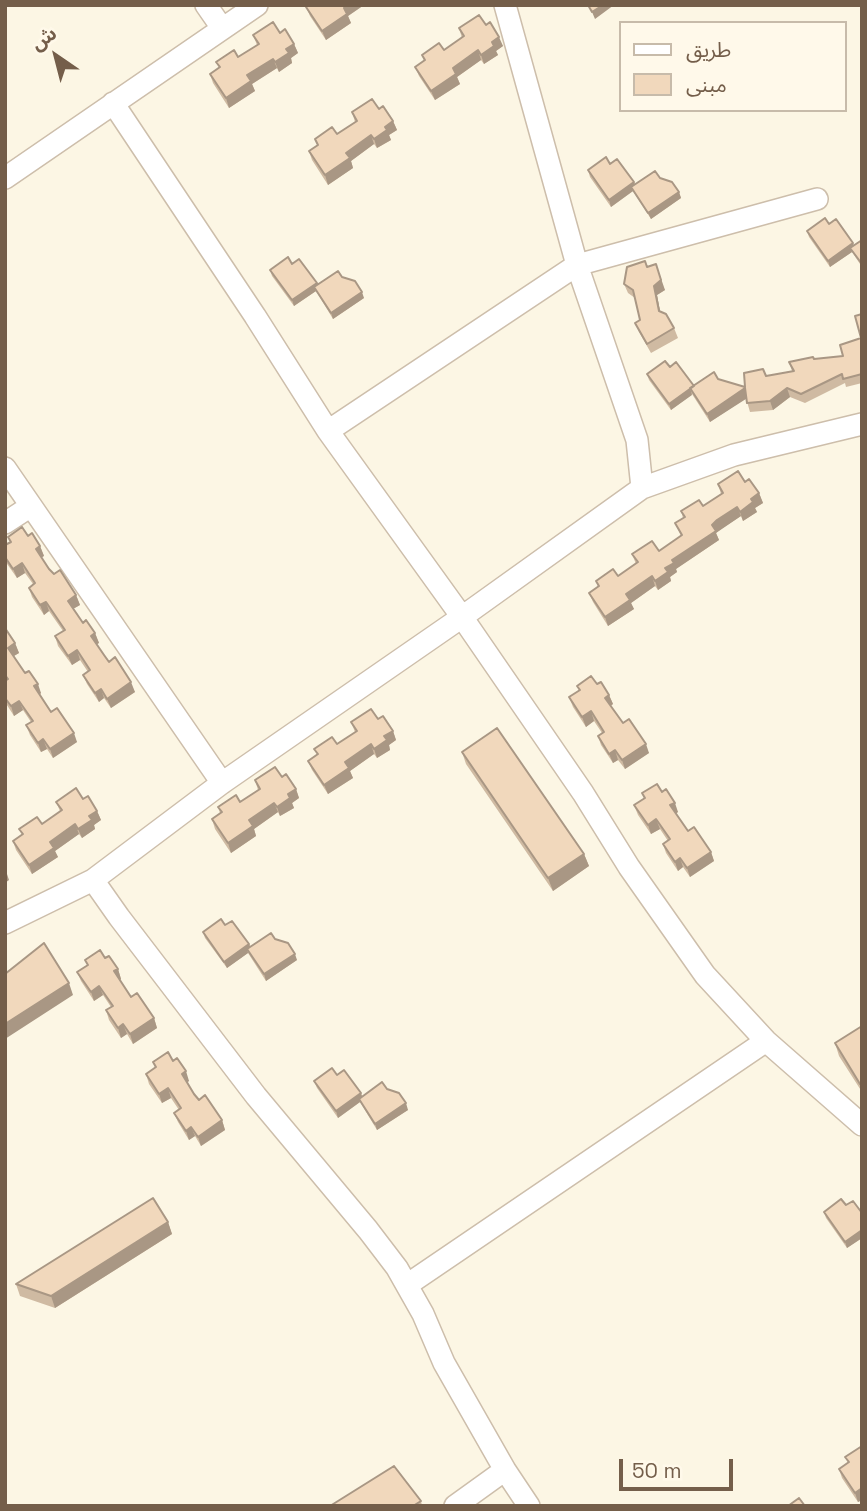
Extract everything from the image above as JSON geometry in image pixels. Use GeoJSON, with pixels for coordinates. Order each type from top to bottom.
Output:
{"type":"FeatureCollection","features":[{"type":"Feature","properties":{"kind":"street"},"geometry":{"type":"LineString","coordinates":[[206,5],[222,28]]}},
{"type":"Feature","properties":{"kind":"street"},"geometry":{"type":"LineString","coordinates":[[5,178],[257,5]]}},
{"type":"Feature","properties":{"kind":"street"},"geometry":{"type":"LineString","coordinates":[[505,5],[577,265],[627,407],[641,462],[642,488]]}},
{"type":"Feature","properties":{"kind":"street"},"geometry":{"type":"LineString","coordinates":[[114,103],[328,431],[463,617],[583,793],[629,867],[705,975],[766,1041],[862,1125]]}},
{"type":"Feature","properties":{"kind":"street"},"geometry":{"type":"LineString","coordinates":[[328,431],[577,265],[817,199]]}},
{"type":"Feature","properties":{"kind":"street"},"geometry":{"type":"LineString","coordinates":[[5,923],[93,880],[222,783],[463,617],[642,488],[734,455],[862,424]]}},
{"type":"Feature","properties":{"kind":"street"},"geometry":{"type":"LineString","coordinates":[[5,468],[222,783]]}},
{"type":"Feature","properties":{"kind":"street"},"geometry":{"type":"LineString","coordinates":[[5,523],[31,506]]}},
{"type":"Feature","properties":{"kind":"street"},"geometry":{"type":"LineString","coordinates":[[93,880],[256,1096],[397,1268],[423,1314],[444,1363],[505,1470],[529,1506]]}},
{"type":"Feature","properties":{"kind":"street"},"geometry":{"type":"LineString","coordinates":[[407,1285],[766,1041]]}},
{"type":"Feature","properties":{"kind":"street"},"geometry":{"type":"LineString","coordinates":[[455,1506],[505,1470]]}},
{"type":"Feature","properties":{"kind":"building"},"geometry":{"type":"Polygon","coordinates":[[[347,5],[344,8],[347,14],[322,31],[306,7],[347,5]]]}},
{"type":"Feature","properties":{"kind":"building"},"geometry":{"type":"Polygon","coordinates":[[[588,5],[603,5],[592,12],[588,5]]]}},
{"type":"Feature","properties":{"kind":"building"},"geometry":{"type":"Polygon","coordinates":[[[479,15],[486,25],[490,22],[499,37],[492,42],[494,46],[481,55],[478,50],[453,68],[456,74],[431,91],[415,67],[425,60],[422,55],[439,43],[444,50],[464,36],[459,28],[479,15]]]}},
{"type":"Feature","properties":{"kind":"building"},"geometry":{"type":"Polygon","coordinates":[[[273,22],[280,33],[285,29],[294,44],[286,49],[289,53],[275,62],[273,59],[247,75],[251,81],[226,98],[210,74],[220,67],[216,62],[234,50],[238,57],[259,44],[253,35],[273,22]]]}},
{"type":"Feature","properties":{"kind":"building"},"geometry":{"type":"Polygon","coordinates":[[[372,99],[379,109],[383,106],[393,121],[385,127],[387,130],[374,139],[371,135],[346,153],[350,158],[325,175],[309,151],[318,145],[315,139],[332,127],[337,134],[357,121],[352,112],[372,99]]]}},
{"type":"Feature","properties":{"kind":"building"},"geometry":{"type":"Polygon","coordinates":[[[606,157],[610,164],[617,159],[634,182],[609,200],[588,170],[606,157]]]}},
{"type":"Feature","properties":{"kind":"building"},"geometry":{"type":"Polygon","coordinates":[[[655,171],[660,178],[672,182],[679,192],[648,213],[631,187],[655,171]]]}},
{"type":"Feature","properties":{"kind":"building"},"geometry":{"type":"Polygon","coordinates":[[[825,218],[829,224],[836,219],[853,243],[828,261],[807,231],[825,218]]]}},
{"type":"Feature","properties":{"kind":"building"},"geometry":{"type":"Polygon","coordinates":[[[862,240],[862,264],[850,248],[862,240]]]}},
{"type":"Feature","properties":{"kind":"building"},"geometry":{"type":"Polygon","coordinates":[[[288,257],[292,264],[299,259],[317,283],[292,300],[270,270],[288,257]]]}},
{"type":"Feature","properties":{"kind":"building"},"geometry":{"type":"Polygon","coordinates":[[[645,261],[647,267],[656,264],[661,280],[654,286],[659,311],[666,314],[674,328],[647,344],[635,323],[640,320],[633,290],[624,284],[627,267],[645,261]]]}},
{"type":"Feature","properties":{"kind":"building"},"geometry":{"type":"Polygon","coordinates":[[[338,271],[342,277],[355,281],[362,292],[331,313],[314,287],[338,271]]]}},
{"type":"Feature","properties":{"kind":"building"},"geometry":{"type":"Polygon","coordinates":[[[862,314],[862,374],[843,379],[842,374],[801,394],[787,388],[770,401],[747,403],[745,388],[707,414],[690,388],[714,372],[718,379],[745,387],[744,373],[763,369],[766,376],[794,371],[789,362],[813,357],[843,356],[840,345],[861,338],[855,316],[862,314]]]}},
{"type":"Feature","properties":{"kind":"building"},"geometry":{"type":"Polygon","coordinates":[[[665,361],[670,367],[676,362],[694,386],[669,404],[647,374],[665,361]]]}},
{"type":"Feature","properties":{"kind":"building"},"geometry":{"type":"Polygon","coordinates":[[[738,471],[745,482],[749,479],[759,493],[751,499],[753,502],[740,512],[737,507],[717,520],[712,525],[716,531],[672,560],[674,563],[665,568],[668,572],[655,581],[652,576],[626,594],[630,600],[605,617],[589,593],[599,586],[596,581],[613,569],[618,576],[638,562],[632,554],[652,541],[659,551],[682,535],[675,523],[685,517],[681,511],[699,500],[703,506],[723,493],[718,484],[738,471]]]}},
{"type":"Feature","properties":{"kind":"building"},"geometry":{"type":"Polygon","coordinates":[[[22,527],[28,536],[32,533],[40,546],[36,549],[49,569],[54,574],[60,570],[76,595],[68,601],[83,623],[86,620],[95,633],[91,636],[104,655],[109,662],[115,657],[131,682],[107,699],[101,689],[95,693],[83,675],[90,670],[77,650],[68,656],[55,636],[65,630],[46,602],[40,605],[29,588],[35,583],[22,563],[13,569],[5,557],[5,545],[11,542],[8,537],[22,527]]]}},
{"type":"Feature","properties":{"kind":"building"},"geometry":{"type":"Polygon","coordinates":[[[5,628],[15,643],[8,648],[25,673],[29,671],[38,684],[34,686],[51,712],[57,708],[74,733],[50,749],[43,739],[38,743],[26,725],[33,721],[19,701],[11,706],[5,698],[5,681],[8,679],[5,675],[5,628]]]}},
{"type":"Feature","properties":{"kind":"building"},"geometry":{"type":"Polygon","coordinates":[[[591,676],[597,684],[601,682],[609,695],[605,698],[623,723],[629,719],[646,744],[622,760],[615,750],[609,754],[598,736],[604,732],[591,711],[582,717],[569,697],[580,690],[577,686],[591,676]]]}},
{"type":"Feature","properties":{"kind":"building"},"geometry":{"type":"Polygon","coordinates":[[[371,709],[378,719],[383,716],[393,731],[384,736],[387,740],[374,749],[371,744],[345,762],[349,768],[324,785],[308,761],[318,754],[314,749],[332,737],[337,744],[357,731],[351,722],[371,709]]]}},
{"type":"Feature","properties":{"kind":"building"},"geometry":{"type":"Polygon","coordinates":[[[497,728],[584,854],[548,878],[462,752],[497,728]]]}},
{"type":"Feature","properties":{"kind":"building"},"geometry":{"type":"Polygon","coordinates":[[[275,767],[282,777],[286,774],[296,789],[288,794],[290,798],[277,807],[274,803],[249,820],[253,826],[228,843],[212,819],[222,812],[218,807],[236,795],[240,802],[260,789],[255,780],[275,767]]]}},
{"type":"Feature","properties":{"kind":"building"},"geometry":{"type":"Polygon","coordinates":[[[657,784],[662,792],[666,789],[675,803],[670,805],[688,831],[694,827],[711,852],[687,868],[680,858],[675,862],[663,844],[670,839],[656,819],[648,825],[634,805],[645,798],[642,793],[657,784]]]}},
{"type":"Feature","properties":{"kind":"building"},"geometry":{"type":"Polygon","coordinates":[[[76,788],[83,799],[88,796],[97,811],[89,816],[92,820],[78,829],[75,824],[50,842],[54,848],[29,865],[13,841],[23,834],[19,829],[37,817],[42,824],[62,810],[56,802],[76,788]]]}},
{"type":"Feature","properties":{"kind":"building"},"geometry":{"type":"Polygon","coordinates":[[[221,919],[225,925],[232,921],[249,944],[224,962],[203,932],[221,919]]]}},
{"type":"Feature","properties":{"kind":"building"},"geometry":{"type":"Polygon","coordinates":[[[271,933],[275,939],[288,943],[295,954],[264,974],[247,949],[271,933]]]}},
{"type":"Feature","properties":{"kind":"building"},"geometry":{"type":"Polygon","coordinates":[[[44,943],[69,983],[5,1024],[5,974],[44,943]]]}},
{"type":"Feature","properties":{"kind":"building"},"geometry":{"type":"Polygon","coordinates":[[[100,950],[105,958],[109,956],[118,969],[114,971],[131,997],[137,993],[154,1018],[130,1034],[123,1024],[118,1028],[106,1010],[113,1006],[99,986],[91,992],[77,972],[88,965],[85,960],[100,950]]]}},
{"type":"Feature","properties":{"kind":"building"},"geometry":{"type":"Polygon","coordinates":[[[862,1026],[862,1082],[860,1084],[835,1043],[862,1026]]]}},
{"type":"Feature","properties":{"kind":"building"},"geometry":{"type":"Polygon","coordinates":[[[168,1052],[173,1061],[177,1058],[186,1071],[182,1074],[194,1094],[199,1100],[205,1095],[222,1120],[198,1137],[191,1127],[186,1131],[174,1113],[181,1108],[168,1088],[159,1094],[146,1074],[156,1067],[153,1062],[168,1052]]]}},
{"type":"Feature","properties":{"kind":"building"},"geometry":{"type":"Polygon","coordinates":[[[332,1068],[337,1075],[344,1070],[361,1093],[336,1111],[314,1081],[332,1068]]]}},
{"type":"Feature","properties":{"kind":"building"},"geometry":{"type":"Polygon","coordinates":[[[382,1082],[387,1089],[399,1093],[406,1103],[375,1124],[359,1099],[382,1082]]]}},
{"type":"Feature","properties":{"kind":"building"},"geometry":{"type":"Polygon","coordinates":[[[153,1198],[168,1222],[51,1296],[16,1284],[153,1198]]]}},
{"type":"Feature","properties":{"kind":"building"},"geometry":{"type":"Polygon","coordinates":[[[841,1199],[846,1205],[853,1201],[862,1213],[862,1230],[845,1242],[824,1212],[841,1199]]]}},
{"type":"Feature","properties":{"kind":"building"},"geometry":{"type":"Polygon","coordinates":[[[862,1446],[862,1488],[855,1493],[839,1469],[849,1462],[845,1457],[862,1446]]]}},
{"type":"Feature","properties":{"kind":"building"},"geometry":{"type":"Polygon","coordinates":[[[394,1466],[421,1501],[413,1506],[330,1506],[394,1466]]]}},
{"type":"Feature","properties":{"kind":"building"},"geometry":{"type":"Polygon","coordinates":[[[799,1498],[805,1506],[788,1506],[799,1498]]]}}]}
